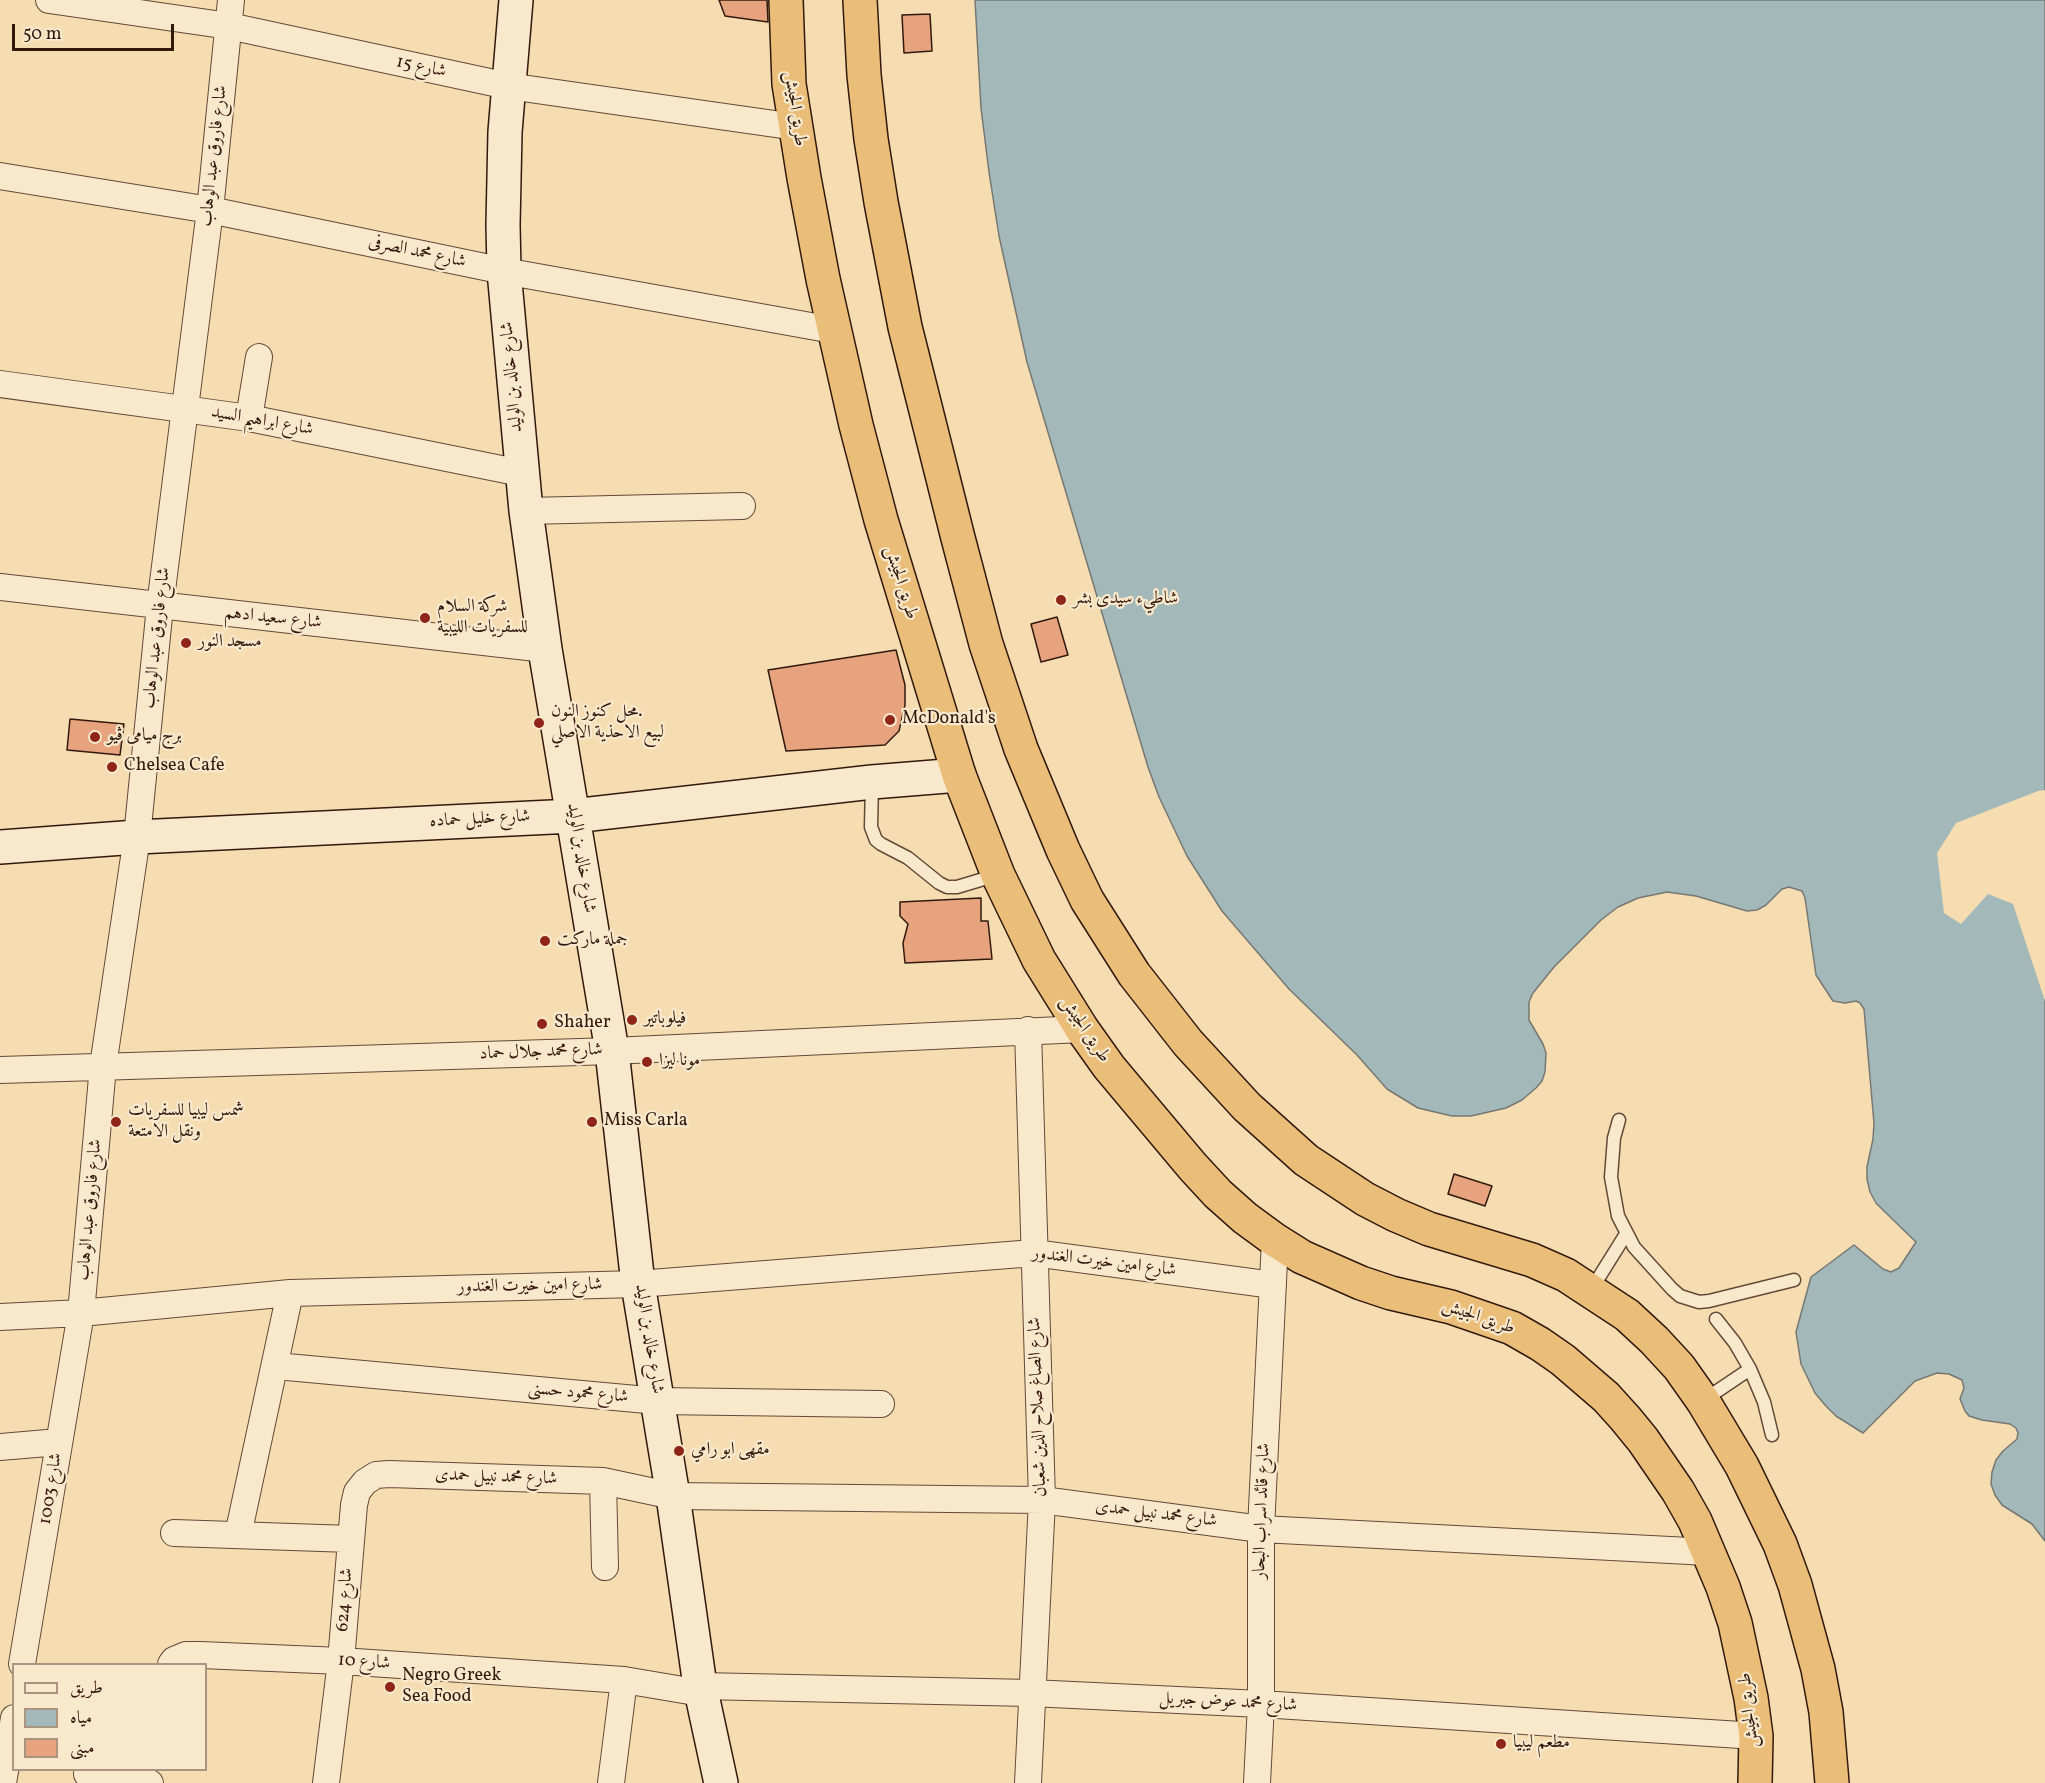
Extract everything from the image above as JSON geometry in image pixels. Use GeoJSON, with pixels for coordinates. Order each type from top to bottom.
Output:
{"type":"FeatureCollection","features":[{"type":"Feature","properties":{"kind":"highway","name":"طريق الجيش"},"geometry":{"type":"LineString","coordinates":[[786,0],[789,84],[813,229],[834,330],[881,520],[959,775],[998,875],[1039,960],[1109,1067],[1192,1167],[1225,1200],[1275,1240],[1321,1266],[1360,1284],[1451,1307],[1512,1328],[1563,1360],[1606,1397],[1643,1440],[1678,1491],[1708,1552],[1735,1623],[1750,1689],[1756,1736],[1755,1783]]}},
{"type":"Feature","properties":{"kind":"highway"},"geometry":{"type":"LineString","coordinates":[[860,0],[870,139],[881,202],[905,327],[955,527],[986,644],[1021,749],[1063,850],[1087,900],[1134,974],[1188,1043],[1247,1107],[1306,1160],[1365,1199],[1396,1215],[1451,1237],[1533,1260],[1566,1275],[1627,1316],[1679,1367],[1703,1401],[1762,1504],[1795,1585],[1818,1669],[1827,1723],[1832,1783]]}},
{"type":"Feature","properties":{"kind":"street","name":"شارع 15"},"geometry":{"type":"LineString","coordinates":[[49,0],[229,26],[508,86],[796,127]]}},
{"type":"Feature","properties":{"kind":"street","name":"شارع فاروق عبد الوهاب"},"geometry":{"type":"LineString","coordinates":[[81,1313],[104,1066],[137,837],[160,606],[210,210],[231,0]]}},
{"type":"Feature","properties":{"kind":"street","name":"شارع خالد بن الوليد"},"geometry":{"type":"LineString","coordinates":[[516,0],[508,86],[504,178],[504,271],[526,511],[545,649],[612,1050],[638,1284],[673,1496],[701,1689],[721,1783]]}},
{"type":"Feature","properties":{"kind":"street","name":"شارع محمد الصرفى"},"geometry":{"type":"LineString","coordinates":[[0,176],[210,210],[504,271],[834,330]]}},
{"type":"Feature","properties":{"kind":"street"},"geometry":{"type":"LineString","coordinates":[[249,418],[259,357]]}},
{"type":"Feature","properties":{"kind":"street","name":"شارع ابراهيم السيد"},"geometry":{"type":"LineString","coordinates":[[0,384],[249,418],[522,473]]}},
{"type":"Feature","properties":{"kind":"street"},"geometry":{"type":"LineString","coordinates":[[526,511],[742,506]]}},
{"type":"Feature","properties":{"kind":"street","name":"شارع سعيد ادهم"},"geometry":{"type":"LineString","coordinates":[[0,587],[545,649]]}},
{"type":"Feature","properties":{"kind":"street","name":"شارع خليل حماده"},"geometry":{"type":"LineString","coordinates":[[0,847],[137,837],[573,816],[872,782],[959,775]]}},
{"type":"Feature","properties":{"kind":"street","name":"شارع محمد جلال حماد"},"geometry":{"type":"LineString","coordinates":[[0,1070],[612,1050],[1082,1029]]}},
{"type":"Feature","properties":{"kind":"street","name":"شارع الصاغ صلاح الدين شعبان"},"geometry":{"type":"LineString","coordinates":[[1028,1030],[1042,1500],[1028,1783]]}},
{"type":"Feature","properties":{"kind":"street","name":"شارع قائد اسراب البحار"},"geometry":{"type":"LineString","coordinates":[[1257,1783],[1261,1704],[1261,1529],[1275,1240]]}},
{"type":"Feature","properties":{"kind":"street","name":"شارع امين خيرت الغندور"},"geometry":{"type":"LineString","coordinates":[[0,1317],[81,1313],[290,1293],[638,1284],[1034,1253],[1273,1286]]}},
{"type":"Feature","properties":{"kind":"street"},"geometry":{"type":"LineString","coordinates":[[238,1535],[290,1293]]}},
{"type":"Feature","properties":{"kind":"street","name":"شارع 1003"},"geometry":{"type":"LineString","coordinates":[[22,1663],[81,1313]]}},
{"type":"Feature","properties":{"kind":"street","name":"شارع محمود حسنى"},"geometry":{"type":"LineString","coordinates":[[276,1366],[658,1401],[881,1404]]}},
{"type":"Feature","properties":{"kind":"street"},"geometry":{"type":"LineString","coordinates":[[0,1447],[60,1442]]}},
{"type":"Feature","properties":{"kind":"street","name":"شارع محمد نبيل حمدى"},"geometry":{"type":"LineString","coordinates":[[389,1474],[603,1482],[673,1496],[1042,1500],[1261,1529],[1708,1552]]}},
{"type":"Feature","properties":{"kind":"street","name":"شارع 624"},"geometry":{"type":"LineString","coordinates":[[326,1783],[341,1661],[357,1492],[370,1478],[389,1474]]}},
{"type":"Feature","properties":{"kind":"street"},"geometry":{"type":"LineString","coordinates":[[603,1482],[605,1568]]}},
{"type":"Feature","properties":{"kind":"street"},"geometry":{"type":"LineString","coordinates":[[174,1533],[351,1539]]}},
{"type":"Feature","properties":{"kind":"street","name":"شارع 10"},"geometry":{"type":"LineString","coordinates":[[172,1663],[186,1655],[341,1661],[624,1680],[701,1689]]}},
{"type":"Feature","properties":{"kind":"street"},"geometry":{"type":"LineString","coordinates":[[610,1783],[624,1680]]}},
{"type":"Feature","properties":{"kind":"street","name":"شارع محمد عوض جبريل"},"geometry":{"type":"LineString","coordinates":[[701,1689],[1031,1693],[1261,1704],[1756,1736]]}},
{"type":"Feature","properties":{"kind":"street"},"geometry":{"type":"LineString","coordinates":[[3,1773],[12,1728]]}},
{"type":"Feature","properties":{"kind":"street"},"geometry":{"type":"LineString","coordinates":[[87,1774],[150,1783]]}},
{"type":"Feature","properties":{"kind":"lane"},"geometry":{"type":"LineString","coordinates":[[872,782],[871,827],[876,840],[881,844],[908,858],[947,887],[957,887],[998,875]]}},
{"type":"Feature","properties":{"kind":"lane"},"geometry":{"type":"LineString","coordinates":[[1619,1120],[1614,1138],[1611,1178],[1616,1206],[1626,1234],[1634,1247],[1654,1271],[1680,1296],[1689,1300],[1709,1301],[1794,1280]]}},
{"type":"Feature","properties":{"kind":"lane"},"geometry":{"type":"LineString","coordinates":[[1591,1290],[1626,1234]]}},
{"type":"Feature","properties":{"kind":"lane"},"geometry":{"type":"LineString","coordinates":[[1716,1319],[1735,1343],[1750,1369],[1764,1402],[1772,1435]]}},
{"type":"Feature","properties":{"kind":"lane"},"geometry":{"type":"LineString","coordinates":[[1703,1401],[1750,1369]]}},
{"type":"Feature","properties":{"kind":"water"},"geometry":{"type":"Polygon","coordinates":[[[975,0],[2045,0],[2045,1541],[2032,1524],[2002,1505],[1991,1484],[1996,1460],[2017,1439],[2016,1428],[2010,1424],[1969,1416],[1960,1399],[1964,1388],[1962,1380],[1949,1374],[1937,1373],[1915,1381],[1863,1433],[1836,1416],[1825,1405],[1815,1393],[1801,1364],[1796,1332],[1811,1277],[1854,1245],[1883,1269],[1891,1272],[1899,1268],[1916,1242],[1876,1203],[1870,1192],[1867,1167],[1874,1123],[1864,1009],[1856,1001],[1845,1003],[1833,1001],[1816,975],[1805,898],[1802,891],[1789,887],[1782,889],[1766,905],[1757,910],[1747,911],[1696,896],[1667,892],[1638,898],[1618,907],[1601,920],[1554,967],[1533,993],[1529,1002],[1529,1020],[1546,1053],[1542,1081],[1522,1100],[1506,1108],[1471,1116],[1452,1116],[1418,1108],[1387,1089],[1357,1055],[1289,989],[1222,911],[1187,856],[1159,797],[1148,767],[1027,362],[999,236],[989,172],[981,108],[975,0]]]}},
{"type":"Feature","properties":{"kind":"pier"},"geometry":{"type":"Polygon","coordinates":[[[2045,790],[2045,1001],[2013,904],[1988,894],[1961,924],[1944,913],[1937,853],[1956,823],[2045,790]]]}},
{"type":"Feature","properties":{"kind":"building"},"geometry":{"type":"Polygon","coordinates":[[[719,0],[767,0],[768,22],[725,16],[719,0]]]}},
{"type":"Feature","properties":{"kind":"building"},"geometry":{"type":"Polygon","coordinates":[[[930,14],[932,51],[904,53],[902,15],[930,14]]]}},
{"type":"Feature","properties":{"kind":"building"},"geometry":{"type":"Polygon","coordinates":[[[1057,617],[1068,655],[1041,662],[1031,624],[1057,617]]]}},
{"type":"Feature","properties":{"kind":"building"},"geometry":{"type":"Polygon","coordinates":[[[896,650],[905,685],[905,705],[899,731],[885,745],[786,751],[768,670],[896,650]]]}},
{"type":"Feature","properties":{"kind":"building","name":"برج ميامى ڤيو"},"geometry":{"type":"Polygon","coordinates":[[[70,719],[124,724],[120,755],[67,750],[70,719]]]}},
{"type":"Feature","properties":{"kind":"building"},"geometry":{"type":"Polygon","coordinates":[[[981,898],[981,921],[988,921],[992,959],[905,963],[903,943],[908,924],[900,916],[900,902],[981,898]]]}},
{"type":"Feature","properties":{"kind":"building"},"geometry":{"type":"Polygon","coordinates":[[[1454,1174],[1492,1186],[1485,1206],[1448,1194],[1454,1174]]]}},
{"type":"Feature","properties":{"kind":"place","name":"شاطيء سيدى بشر"},"geometry":{"type":"Point","coordinates":[1061,600]}},
{"type":"Feature","properties":{"kind":"place","name":"شركة السلام للسفريات الليبية"},"geometry":{"type":"Point","coordinates":[425,618]}},
{"type":"Feature","properties":{"kind":"place","name":"مسجد النور"},"geometry":{"type":"Point","coordinates":[186,643]}},
{"type":"Feature","properties":{"kind":"place","name":"McDonald's"},"geometry":{"type":"Point","coordinates":[890,720]}},
{"type":"Feature","properties":{"kind":"place","name":"محل كنوز النون. لبيع الاحذية الاصلي"},"geometry":{"type":"Point","coordinates":[539,723]}},
{"type":"Feature","properties":{"kind":"place","name":"برج ميامى ڤيو"},"geometry":{"type":"Point","coordinates":[95,737]}},
{"type":"Feature","properties":{"kind":"place","name":"Chelsea Cafe"},"geometry":{"type":"Point","coordinates":[112,767]}},
{"type":"Feature","properties":{"kind":"place","name":"جملة ماركت"},"geometry":{"type":"Point","coordinates":[545,941]}},
{"type":"Feature","properties":{"kind":"place","name":"فيلوباتير"},"geometry":{"type":"Point","coordinates":[632,1020]}},
{"type":"Feature","properties":{"kind":"place","name":"Shaher"},"geometry":{"type":"Point","coordinates":[542,1024]}},
{"type":"Feature","properties":{"kind":"place","name":"مونا ليزا"},"geometry":{"type":"Point","coordinates":[647,1062]}},
{"type":"Feature","properties":{"kind":"place","name":"شمس ليبيا للسفريات ونقل الامتعة"},"geometry":{"type":"Point","coordinates":[116,1122]}},
{"type":"Feature","properties":{"kind":"place","name":"Miss Carla"},"geometry":{"type":"Point","coordinates":[592,1122]}},
{"type":"Feature","properties":{"kind":"place","name":"مقهى ابو رامي"},"geometry":{"type":"Point","coordinates":[679,1451]}},
{"type":"Feature","properties":{"kind":"place","name":"Negro Greek Sea Food"},"geometry":{"type":"Point","coordinates":[390,1687]}},
{"type":"Feature","properties":{"kind":"place","name":"مطعم ليبيا"},"geometry":{"type":"Point","coordinates":[1501,1744]}}]}
